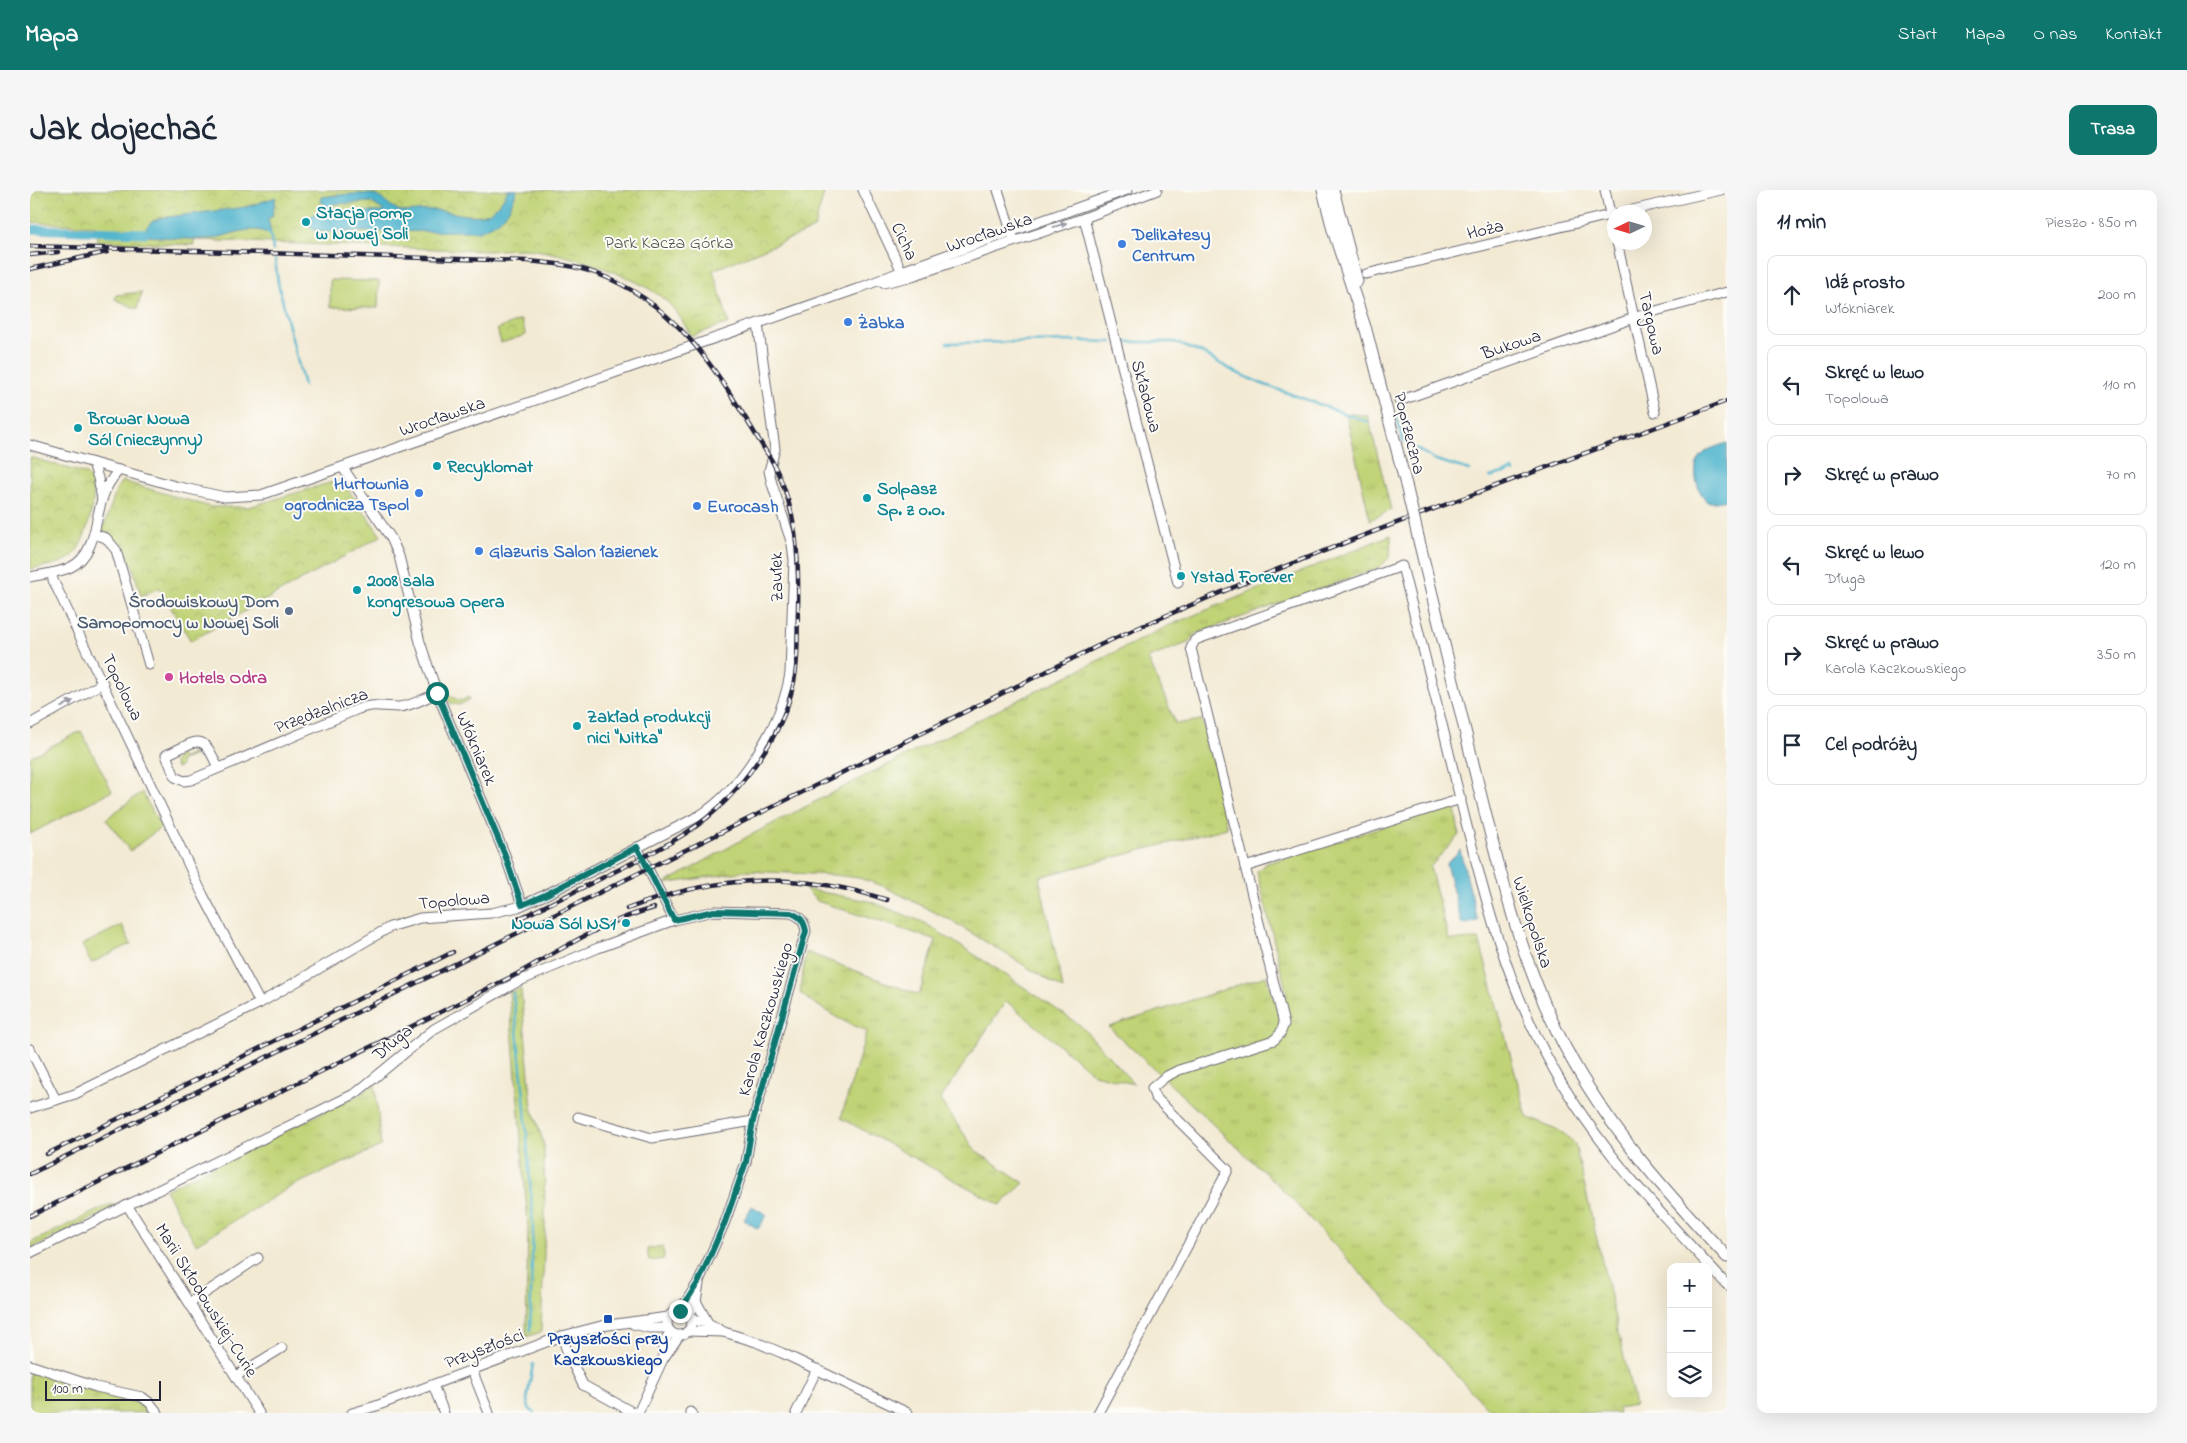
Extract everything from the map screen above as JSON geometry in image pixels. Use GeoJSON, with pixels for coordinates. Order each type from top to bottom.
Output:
{"type":"FeatureCollection","features":[{"type":"Feature","properties":{"kind":"main road","name":"Poprzeczna"},"geometry":{"type":"LineString","coordinates":[[1323,190],[1333,230],[1366,330],[1420,545]]}},
{"type":"Feature","properties":{"kind":"main road","name":"Poprzeczna"},"geometry":{"type":"LineString","coordinates":[[1334,190],[1360,292],[1366,330]]}},
{"type":"Feature","properties":{"kind":"main road","name":"Wielkopolska"},"geometry":{"type":"LineString","coordinates":[[1420,545],[1501,883],[1537,988],[1565,1048],[1610,1121],[1648,1171],[1727,1257]]}},
{"type":"Feature","properties":{"kind":"street","name":"Cicha"},"geometry":{"type":"LineString","coordinates":[[863,190],[903,274]]}},
{"type":"Feature","properties":{"kind":"street"},"geometry":{"type":"LineString","coordinates":[[998,190],[1013,236]]}},
{"type":"Feature","properties":{"kind":"street","name":"Wrocławska"},"geometry":{"type":"LineString","coordinates":[[1013,236],[1071,210],[1127,190]]}},
{"type":"Feature","properties":{"kind":"street","name":"Wrocławska"},"geometry":{"type":"LineString","coordinates":[[30,445],[175,486],[225,496],[262,495],[857,289],[1013,236],[1084,218],[1158,190]]}},
{"type":"Feature","properties":{"kind":"street"},"geometry":{"type":"LineString","coordinates":[[1604,190],[1609,205]]}},
{"type":"Feature","properties":{"kind":"street"},"geometry":{"type":"LineString","coordinates":[[1652,205],[1721,190]]}},
{"type":"Feature","properties":{"kind":"street"},"geometry":{"type":"LineString","coordinates":[[1071,210],[1084,218],[1099,200]]}},
{"type":"Feature","properties":{"kind":"street","name":"Hoża"},"geometry":{"type":"LineString","coordinates":[[1366,274],[1607,216]]}},
{"type":"Feature","properties":{"kind":"street","name":"Składowa"},"geometry":{"type":"LineString","coordinates":[[1084,218],[1178,583]]}},
{"type":"Feature","properties":{"kind":"street","name":"Targowa"},"geometry":{"type":"LineString","coordinates":[[1619,250],[1655,412]]}},
{"type":"Feature","properties":{"kind":"street","name":"Bukowa"},"geometry":{"type":"LineString","coordinates":[[1399,401],[1634,318],[1727,292]]}},
{"type":"Feature","properties":{"kind":"street","name":"Zaułek"},"geometry":{"type":"LineString","coordinates":[[709,809],[736,782],[766,739],[783,705],[790,673],[794,560],[792,544],[769,471],[775,450],[758,324]]}},
{"type":"Feature","properties":{"kind":"street"},"geometry":{"type":"LineString","coordinates":[[93,463],[102,500]]}},
{"type":"Feature","properties":{"kind":"street","name":"Włókniarek"},"geometry":{"type":"LineString","coordinates":[[343,468],[390,538],[399,556],[420,642],[437,693],[505,855],[522,905]]}},
{"type":"Feature","properties":{"kind":"street"},"geometry":{"type":"LineString","coordinates":[[30,577],[52,573],[73,566],[84,557],[94,534],[102,500],[110,480],[119,470]]}},
{"type":"Feature","properties":{"kind":"street"},"geometry":{"type":"LineString","coordinates":[[94,534],[106,538],[116,550],[149,665]]}},
{"type":"Feature","properties":{"kind":"street"},"geometry":{"type":"LineString","coordinates":[[1098,1413],[1228,1170],[1155,1097],[1152,1088],[1165,1077],[1179,1070],[1274,1040],[1280,1034],[1284,1024],[1191,648],[1195,640],[1402,566],[1484,892],[1505,963],[1521,1004],[1553,1068],[1597,1138],[1621,1168],[1727,1285]]}},
{"type":"Feature","properties":{"kind":"street","name":"Topolowa"},"geometry":{"type":"LineString","coordinates":[[52,573],[53,580],[203,895],[260,1002]]}},
{"type":"Feature","properties":{"kind":"street"},"geometry":{"type":"LineString","coordinates":[[30,724],[103,683]]}},
{"type":"Feature","properties":{"kind":"street","name":"Przędzalnicza"},"geometry":{"type":"LineString","coordinates":[[218,768],[208,746],[202,742],[193,743],[166,755],[172,773],[179,780],[191,780],[366,706],[379,704],[401,707],[437,693]]}},
{"type":"Feature","properties":{"kind":"street"},"geometry":{"type":"LineString","coordinates":[[1244,867],[1460,799]]}},
{"type":"Feature","properties":{"kind":"street","name":"Topolowa"},"geometry":{"type":"LineString","coordinates":[[30,1108],[98,1083],[260,1002],[374,935],[403,922],[432,916],[491,914],[522,905],[545,895],[709,809]]}},
{"type":"Feature","properties":{"kind":"street"},"geometry":{"type":"LineString","coordinates":[[637,847],[674,920]]}},
{"type":"Feature","properties":{"kind":"street","name":"Długa"},"geometry":{"type":"LineString","coordinates":[[30,1253],[356,1093],[434,1029],[517,982],[674,920],[714,911],[791,913]]}},
{"type":"Feature","properties":{"kind":"street","name":"Karola Kaczkowskiego"},"geometry":{"type":"LineString","coordinates":[[680,1311],[699,1281],[725,1222],[746,1162],[753,1121],[806,931],[804,922],[798,916],[791,913]]}},
{"type":"Feature","properties":{"kind":"street"},"geometry":{"type":"LineString","coordinates":[[30,1049],[56,1100]]}},
{"type":"Feature","properties":{"kind":"street"},"geometry":{"type":"LineString","coordinates":[[578,1117],[652,1138],[753,1121]]}},
{"type":"Feature","properties":{"kind":"street","name":"Marii Skłodowskiej-Curie"},"geometry":{"type":"LineString","coordinates":[[127,1205],[259,1413]]}},
{"type":"Feature","properties":{"kind":"street"},"geometry":{"type":"LineString","coordinates":[[190,1303],[258,1258]]}},
{"type":"Feature","properties":{"kind":"street","name":"Karola Kaczkowskiego"},"geometry":{"type":"LineString","coordinates":[[690,1318],[696,1302],[699,1281]]}},
{"type":"Feature","properties":{"kind":"street"},"geometry":{"type":"LineString","coordinates":[[696,1302],[708,1323]]}},
{"type":"Feature","properties":{"kind":"street"},"geometry":{"type":"LineString","coordinates":[[562,1336],[568,1354],[583,1385],[636,1413],[663,1359],[672,1332],[668,1317],[674,1312],[680,1311],[690,1318],[708,1323],[724,1332],[756,1342],[817,1369],[908,1413]]}},
{"type":"Feature","properties":{"kind":"street","name":"Przyszłości"},"geometry":{"type":"LineString","coordinates":[[356,1413],[562,1336],[601,1326],[668,1317]]}},
{"type":"Feature","properties":{"kind":"street"},"geometry":{"type":"LineString","coordinates":[[688,1332],[690,1318]]}},
{"type":"Feature","properties":{"kind":"street"},"geometry":{"type":"LineString","coordinates":[[631,1323],[672,1332],[724,1332]]}},
{"type":"Feature","properties":{"kind":"street"},"geometry":{"type":"LineString","coordinates":[[650,1328],[663,1344]]}},
{"type":"Feature","properties":{"kind":"street"},"geometry":{"type":"LineString","coordinates":[[663,1359],[663,1344],[672,1332]]}},
{"type":"Feature","properties":{"kind":"street"},"geometry":{"type":"LineString","coordinates":[[236,1376],[282,1348]]}},
{"type":"Feature","properties":{"kind":"street"},"geometry":{"type":"LineString","coordinates":[[30,1365],[96,1387],[142,1397],[158,1413]]}},
{"type":"Feature","properties":{"kind":"street"},"geometry":{"type":"LineString","coordinates":[[796,1413],[817,1369]]}},
{"type":"Feature","properties":{"kind":"street"},"geometry":{"type":"LineString","coordinates":[[472,1370],[489,1413]]}},
{"type":"Feature","properties":{"kind":"street"},"geometry":{"type":"LineString","coordinates":[[433,1385],[444,1413]]}},
{"type":"Feature","properties":{"kind":"green space","name":"Park Kacza Górka"},"geometry":{"type":"Polygon","coordinates":[[[30,190],[825,190],[814,229],[713,270],[729,323],[691,336],[672,307],[645,286],[603,268],[559,255],[524,249],[489,251],[194,240],[194,245],[97,241],[96,226],[30,222],[30,190]]]}},
{"type":"Feature","properties":{"kind":"green space"},"geometry":{"type":"Polygon","coordinates":[[[330,280],[379,281],[378,308],[330,307],[330,280]]]}},
{"type":"Feature","properties":{"kind":"green space"},"geometry":{"type":"Polygon","coordinates":[[[142,292],[137,309],[115,299],[116,295],[142,292]]]}},
{"type":"Feature","properties":{"kind":"green space"},"geometry":{"type":"Polygon","coordinates":[[[521,320],[526,335],[501,343],[497,329],[521,320]]]}},
{"type":"Feature","properties":{"kind":"green space"},"geometry":{"type":"Polygon","coordinates":[[[1346,413],[1368,416],[1391,510],[1370,520],[1346,413]]]}},
{"type":"Feature","properties":{"kind":"green space"},"geometry":{"type":"Polygon","coordinates":[[[30,457],[86,474],[91,480],[93,497],[86,532],[71,557],[52,565],[30,569],[30,457]]]}},
{"type":"Feature","properties":{"kind":"green space"},"geometry":{"type":"Polygon","coordinates":[[[122,481],[211,507],[249,507],[329,483],[342,481],[381,536],[191,641],[159,588],[141,596],[132,564],[124,564],[117,545],[102,532],[117,488],[122,481]]]}},
{"type":"Feature","properties":{"kind":"green space"},"geometry":{"type":"Polygon","coordinates":[[[1391,535],[1390,557],[1380,567],[1195,634],[1190,642],[1148,658],[1176,724],[1202,720],[1212,754],[1227,828],[1039,877],[1063,989],[950,920],[883,886],[859,878],[746,871],[664,884],[747,837],[861,778],[1170,625],[1391,535]]]}},
{"type":"Feature","properties":{"kind":"green space"},"geometry":{"type":"Polygon","coordinates":[[[443,678],[450,696],[460,701],[469,697],[470,700],[459,705],[450,703],[439,680],[443,678]]]}},
{"type":"Feature","properties":{"kind":"green space"},"geometry":{"type":"Polygon","coordinates":[[[81,731],[112,791],[30,834],[30,757],[81,731]]]}},
{"type":"Feature","properties":{"kind":"green space"},"geometry":{"type":"Polygon","coordinates":[[[194,747],[204,749],[206,756],[203,756],[201,752],[180,761],[181,766],[176,768],[174,763],[176,756],[180,754],[182,759],[195,753],[194,747]]]}},
{"type":"Feature","properties":{"kind":"green space"},"geometry":{"type":"Polygon","coordinates":[[[142,792],[161,827],[130,851],[106,819],[142,792]]]}},
{"type":"Feature","properties":{"kind":"green space"},"geometry":{"type":"Polygon","coordinates":[[[1445,807],[1455,807],[1459,835],[1430,867],[1449,940],[1479,939],[1527,1117],[1563,1133],[1575,1144],[1635,1405],[1618,1408],[1619,1413],[1492,1413],[1282,1189],[1109,1027],[1266,976],[1274,999],[1287,995],[1257,871],[1267,863],[1445,807]]]}},
{"type":"Feature","properties":{"kind":"green space"},"geometry":{"type":"Polygon","coordinates":[[[805,889],[869,901],[923,922],[1081,1026],[1134,1084],[1094,1074],[1006,1001],[940,1100],[976,1151],[1024,1183],[1000,1205],[841,1118],[867,1031],[832,1015],[800,993],[806,952],[919,995],[936,940],[817,901],[805,889]]]}},
{"type":"Feature","properties":{"kind":"green space"},"geometry":{"type":"Polygon","coordinates":[[[122,925],[131,944],[91,963],[82,945],[122,925]]]}},
{"type":"Feature","properties":{"kind":"green space"},"geometry":{"type":"Polygon","coordinates":[[[521,989],[532,1107],[544,1145],[545,1229],[541,1332],[526,1337],[528,1224],[509,992],[521,989]]]}},
{"type":"Feature","properties":{"kind":"green space"},"geometry":{"type":"Polygon","coordinates":[[[375,1084],[381,1146],[292,1186],[196,1244],[165,1190],[360,1094],[375,1084]]]}},
{"type":"Feature","properties":{"kind":"green space"},"geometry":{"type":"Polygon","coordinates":[[[111,1204],[115,1206],[110,1210],[30,1249],[30,1243],[111,1204]]]}},
{"type":"Feature","properties":{"kind":"green space"},"geometry":{"type":"Polygon","coordinates":[[[663,1246],[664,1259],[649,1261],[647,1249],[663,1246]]]}},
{"type":"Feature","properties":{"kind":"green space"},"geometry":{"type":"Polygon","coordinates":[[[30,1370],[110,1396],[139,1402],[148,1407],[152,1413],[30,1413],[30,1370]]]}},
{"type":"Feature","properties":{"kind":"water"},"geometry":{"type":"Polygon","coordinates":[[[508,190],[517,190],[511,206],[504,216],[494,224],[479,231],[326,232],[313,230],[309,221],[309,218],[315,214],[326,210],[324,203],[320,202],[321,197],[339,195],[375,195],[401,211],[436,210],[469,215],[486,214],[501,202],[508,190]],[[371,202],[333,204],[331,207],[335,211],[384,211],[371,202]]]}},
{"type":"Feature","properties":{"kind":"water"},"geometry":{"type":"Polygon","coordinates":[[[276,197],[272,217],[268,218],[271,233],[268,234],[262,231],[249,230],[207,239],[144,236],[149,224],[160,218],[246,207],[276,197]]]}},
{"type":"Feature","properties":{"kind":"water"},"geometry":{"type":"Polygon","coordinates":[[[1727,443],[1727,500],[1707,502],[1697,482],[1696,468],[1698,461],[1708,450],[1727,443]]]}},
{"type":"Feature","properties":{"kind":"water"},"geometry":{"type":"Polygon","coordinates":[[[1460,850],[1478,921],[1462,925],[1446,864],[1460,850]]]}},
{"type":"Feature","properties":{"kind":"water"},"geometry":{"type":"Polygon","coordinates":[[[752,1206],[767,1215],[758,1229],[744,1220],[752,1206]]]}},
{"type":"Feature","properties":{"kind":"waterway"},"geometry":{"type":"LineString","coordinates":[[30,229],[145,233]]}},
{"type":"Feature","properties":{"kind":"waterway"},"geometry":{"type":"LineString","coordinates":[[270,233],[273,250]]}},
{"type":"Feature","properties":{"kind":"waterway"},"geometry":{"type":"LineString","coordinates":[[275,260],[278,283],[304,386]]}},
{"type":"Feature","properties":{"kind":"waterway"},"geometry":{"type":"LineString","coordinates":[[947,343],[1075,341]]}},
{"type":"Feature","properties":{"kind":"waterway"},"geometry":{"type":"LineString","coordinates":[[1080,341],[1112,342]]}},
{"type":"Feature","properties":{"kind":"waterway"},"geometry":{"type":"LineString","coordinates":[[1126,342],[1174,342],[1202,353],[1233,371],[1260,383],[1368,422]]}},
{"type":"Feature","properties":{"kind":"waterway"},"geometry":{"type":"LineString","coordinates":[[1396,417],[1403,441],[1405,442]]}},
{"type":"Feature","properties":{"kind":"waterway"},"geometry":{"type":"LineString","coordinates":[[1415,448],[1436,460],[1469,470]]}},
{"type":"Feature","properties":{"kind":"waterway"},"geometry":{"type":"LineString","coordinates":[[1490,477],[1513,470],[1514,472]]}},
{"type":"Feature","properties":{"kind":"waterway"},"geometry":{"type":"LineString","coordinates":[[513,993],[524,1097],[533,1223],[530,1330]]}},
{"type":"Feature","properties":{"kind":"waterway"},"geometry":{"type":"LineString","coordinates":[[533,1364],[527,1400],[529,1408],[534,1413]]}},
{"type":"Feature","properties":{"kind":"railway"},"geometry":{"type":"LineString","coordinates":[[30,246],[527,261],[570,266],[587,270],[626,287],[654,305],[699,350],[719,377],[772,461],[781,479],[792,515],[798,572],[797,651],[796,671],[786,708],[770,742],[740,786],[716,810],[694,828],[657,850],[518,919]]}},
{"type":"Feature","properties":{"kind":"railway"},"geometry":{"type":"LineString","coordinates":[[30,255],[58,252]]}},
{"type":"Feature","properties":{"kind":"railway"},"geometry":{"type":"LineString","coordinates":[[30,269],[107,252]]}},
{"type":"Feature","properties":{"kind":"railway"},"geometry":{"type":"LineString","coordinates":[[30,1174],[1100,645],[1333,547],[1727,401]]}},
{"type":"Feature","properties":{"kind":"railway"},"geometry":{"type":"LineString","coordinates":[[627,909],[691,889],[756,881],[822,884],[887,900]]}},
{"type":"Feature","properties":{"kind":"railway"},"geometry":{"type":"LineString","coordinates":[[30,1216],[517,974],[601,928],[654,908]]}},
{"type":"Feature","properties":{"kind":"railway"},"geometry":{"type":"LineString","coordinates":[[47,1154],[453,952]]}},
{"type":"Feature","properties":{"kind":"place","name":"Stacja pomp w Nowej Soli"},"geometry":{"type":"Point","coordinates":[306,222]}},
{"type":"Feature","properties":{"kind":"place","name":"Delikatesy Centrum"},"geometry":{"type":"Point","coordinates":[1122,244]}},
{"type":"Feature","properties":{"kind":"place","name":"Żabka"},"geometry":{"type":"Point","coordinates":[848,322]}},
{"type":"Feature","properties":{"kind":"place","name":"Browar Nowa Sól (nieczynny)"},"geometry":{"type":"Point","coordinates":[78,428]}},
{"type":"Feature","properties":{"kind":"place","name":"Recyklomat"},"geometry":{"type":"Point","coordinates":[437,466]}},
{"type":"Feature","properties":{"kind":"place","name":"Hurtownia ogrodnicza Tspol"},"geometry":{"type":"Point","coordinates":[419,493]}},
{"type":"Feature","properties":{"kind":"place","name":"Solpasz Sp. z o.o."},"geometry":{"type":"Point","coordinates":[867,498]}},
{"type":"Feature","properties":{"kind":"place","name":"Eurocash"},"geometry":{"type":"Point","coordinates":[697,506]}},
{"type":"Feature","properties":{"kind":"place","name":"Glazuris Salon łazienek"},"geometry":{"type":"Point","coordinates":[479,551]}},
{"type":"Feature","properties":{"kind":"place","name":"Ystad Forever"},"geometry":{"type":"Point","coordinates":[1181,576]}},
{"type":"Feature","properties":{"kind":"place","name":"2008 sala kongresowa Opera"},"geometry":{"type":"Point","coordinates":[357,590]}},
{"type":"Feature","properties":{"kind":"place","name":"Środowiskowy Dom Samopomocy w Nowej Soli"},"geometry":{"type":"Point","coordinates":[289,611]}},
{"type":"Feature","properties":{"kind":"place","name":"Hotels Odra"},"geometry":{"type":"Point","coordinates":[169,677]}},
{"type":"Feature","properties":{"kind":"place","name":"Zakład produkcji nici \"Nitka\""},"geometry":{"type":"Point","coordinates":[577,726]}},
{"type":"Feature","properties":{"kind":"place","name":"Nowa Sól NS1"},"geometry":{"type":"Point","coordinates":[626,923]}},
{"type":"Feature","properties":{"kind":"place","name":"Przyszłości przy Kaczkowskiego"},"geometry":{"type":"Point","coordinates":[608,1319]}},
{"type":"Feature","properties":{"kind":"route"},"geometry":{"type":"LineString","coordinates":[[437,693],[505,855],[522,905],[532,902],[637,847],[674,920],[714,911],[791,913],[798,916],[804,922],[806,931],[753,1121],[746,1162],[725,1222],[699,1281],[680,1311]]}}]}
